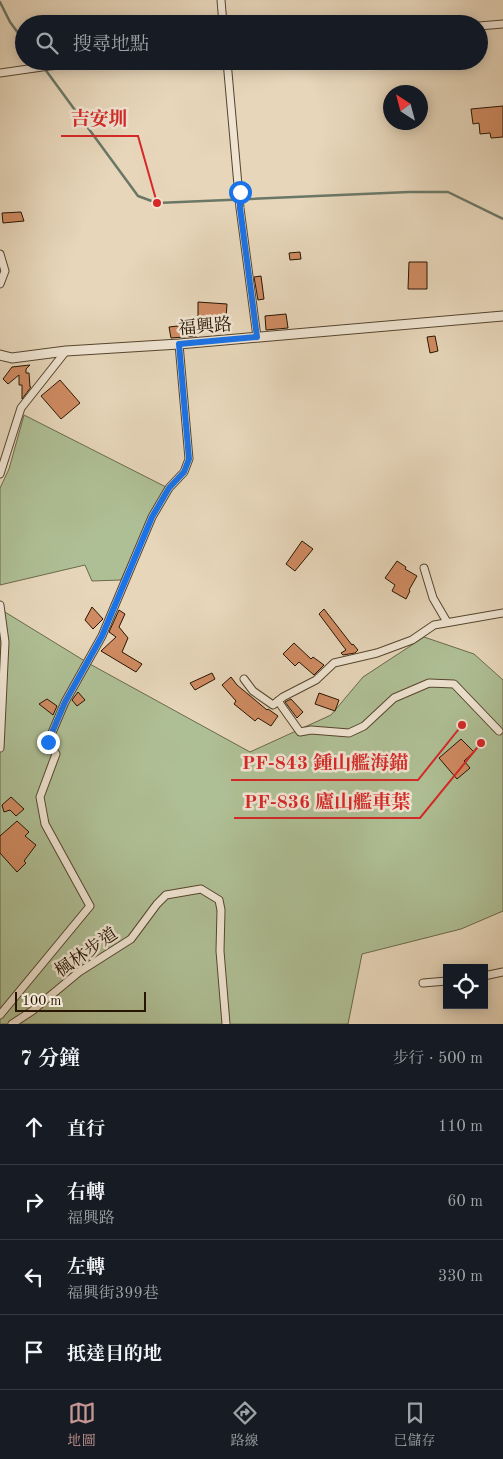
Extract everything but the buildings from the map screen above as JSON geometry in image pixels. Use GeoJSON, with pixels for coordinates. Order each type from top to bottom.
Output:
{"type":"FeatureCollection","features":[{"type":"Feature","properties":{"kind":"street"},"geometry":{"type":"LineString","coordinates":[[221,0],[222,15]]}},
{"type":"Feature","properties":{"kind":"street"},"geometry":{"type":"LineString","coordinates":[[488,25],[503,24]]}},
{"type":"Feature","properties":{"kind":"street"},"geometry":{"type":"LineString","coordinates":[[0,73],[25,70]]}},
{"type":"Feature","properties":{"kind":"street"},"geometry":{"type":"LineString","coordinates":[[228,70],[240,208],[257,337]]}},
{"type":"Feature","properties":{"kind":"street"},"geometry":{"type":"LineString","coordinates":[[0,254],[5,271],[0,284]]}},
{"type":"Feature","properties":{"kind":"street","name":"福興路"},"geometry":{"type":"LineString","coordinates":[[0,355],[12,358],[503,316]]}},
{"type":"Feature","properties":{"kind":"street"},"geometry":{"type":"LineString","coordinates":[[0,1015],[90,906],[45,824],[40,797],[56,754],[48,742],[65,702],[102,636],[152,517],[169,488],[187,466],[189,459],[179,344]]}},
{"type":"Feature","properties":{"kind":"street"},"geometry":{"type":"LineString","coordinates":[[0,474],[21,408],[66,352]]}},
{"type":"Feature","properties":{"kind":"street"},"geometry":{"type":"LineString","coordinates":[[424,568],[433,598],[447,622]]}},
{"type":"Feature","properties":{"kind":"street"},"geometry":{"type":"LineString","coordinates":[[0,605],[5,642],[0,748]]}},
{"type":"Feature","properties":{"kind":"street"},"geometry":{"type":"LineString","coordinates":[[244,680],[253,691],[273,705],[283,697],[316,680],[334,663],[377,653],[403,644],[412,640],[434,624],[503,613]]}},
{"type":"Feature","properties":{"kind":"street"},"geometry":{"type":"LineString","coordinates":[[278,701],[300,732],[311,730],[349,733],[364,726],[394,698],[429,683],[454,684],[499,731]]}},
{"type":"Feature","properties":{"kind":"street","name":"楓林步道"},"geometry":{"type":"LineString","coordinates":[[12,1024],[32,1011],[78,972],[131,939],[156,904],[166,895],[201,889],[219,900],[221,910],[220,951],[226,1024]]}},
{"type":"Feature","properties":{"kind":"street"},"geometry":{"type":"LineString","coordinates":[[488,975],[503,972]]}},
{"type":"Feature","properties":{"kind":"street"},"geometry":{"type":"LineString","coordinates":[[423,983],[443,981]]}},
{"type":"Feature","properties":{"kind":"green space"},"geometry":{"type":"Polygon","coordinates":[[[24,415],[166,487],[144,529],[121,580],[92,581],[85,565],[0,585],[0,488],[9,469],[24,415]]]}},
{"type":"Feature","properties":{"kind":"green space"},"geometry":{"type":"Polygon","coordinates":[[[0,609],[88,663],[250,752],[331,715],[363,677],[424,637],[474,654],[503,680],[503,911],[461,929],[362,954],[348,1024],[0,1024],[0,609]]]}},
{"type":"Feature","properties":{"kind":"waterway"},"geometry":{"type":"LineString","coordinates":[[0,2],[15,29]]}},
{"type":"Feature","properties":{"kind":"waterway"},"geometry":{"type":"LineString","coordinates":[[46,70],[138,196],[157,203],[448,192],[503,219]]}},
{"type":"Feature","properties":{"kind":"place","name":"吉安圳"},"geometry":{"type":"Point","coordinates":[157,203]}},
{"type":"Feature","properties":{"kind":"place","name":"PF-843 鍾山艦海錨"},"geometry":{"type":"Point","coordinates":[462,725]}},
{"type":"Feature","properties":{"kind":"place","name":"PF-836 廬山艦車葉"},"geometry":{"type":"Point","coordinates":[481,743]}},
{"type":"Feature","properties":{"kind":"route"},"geometry":{"type":"LineString","coordinates":[[48,742],[65,702],[102,636],[152,517],[169,488],[187,466],[189,459],[179,344],[257,337],[240,208],[240,192]]}}]}
